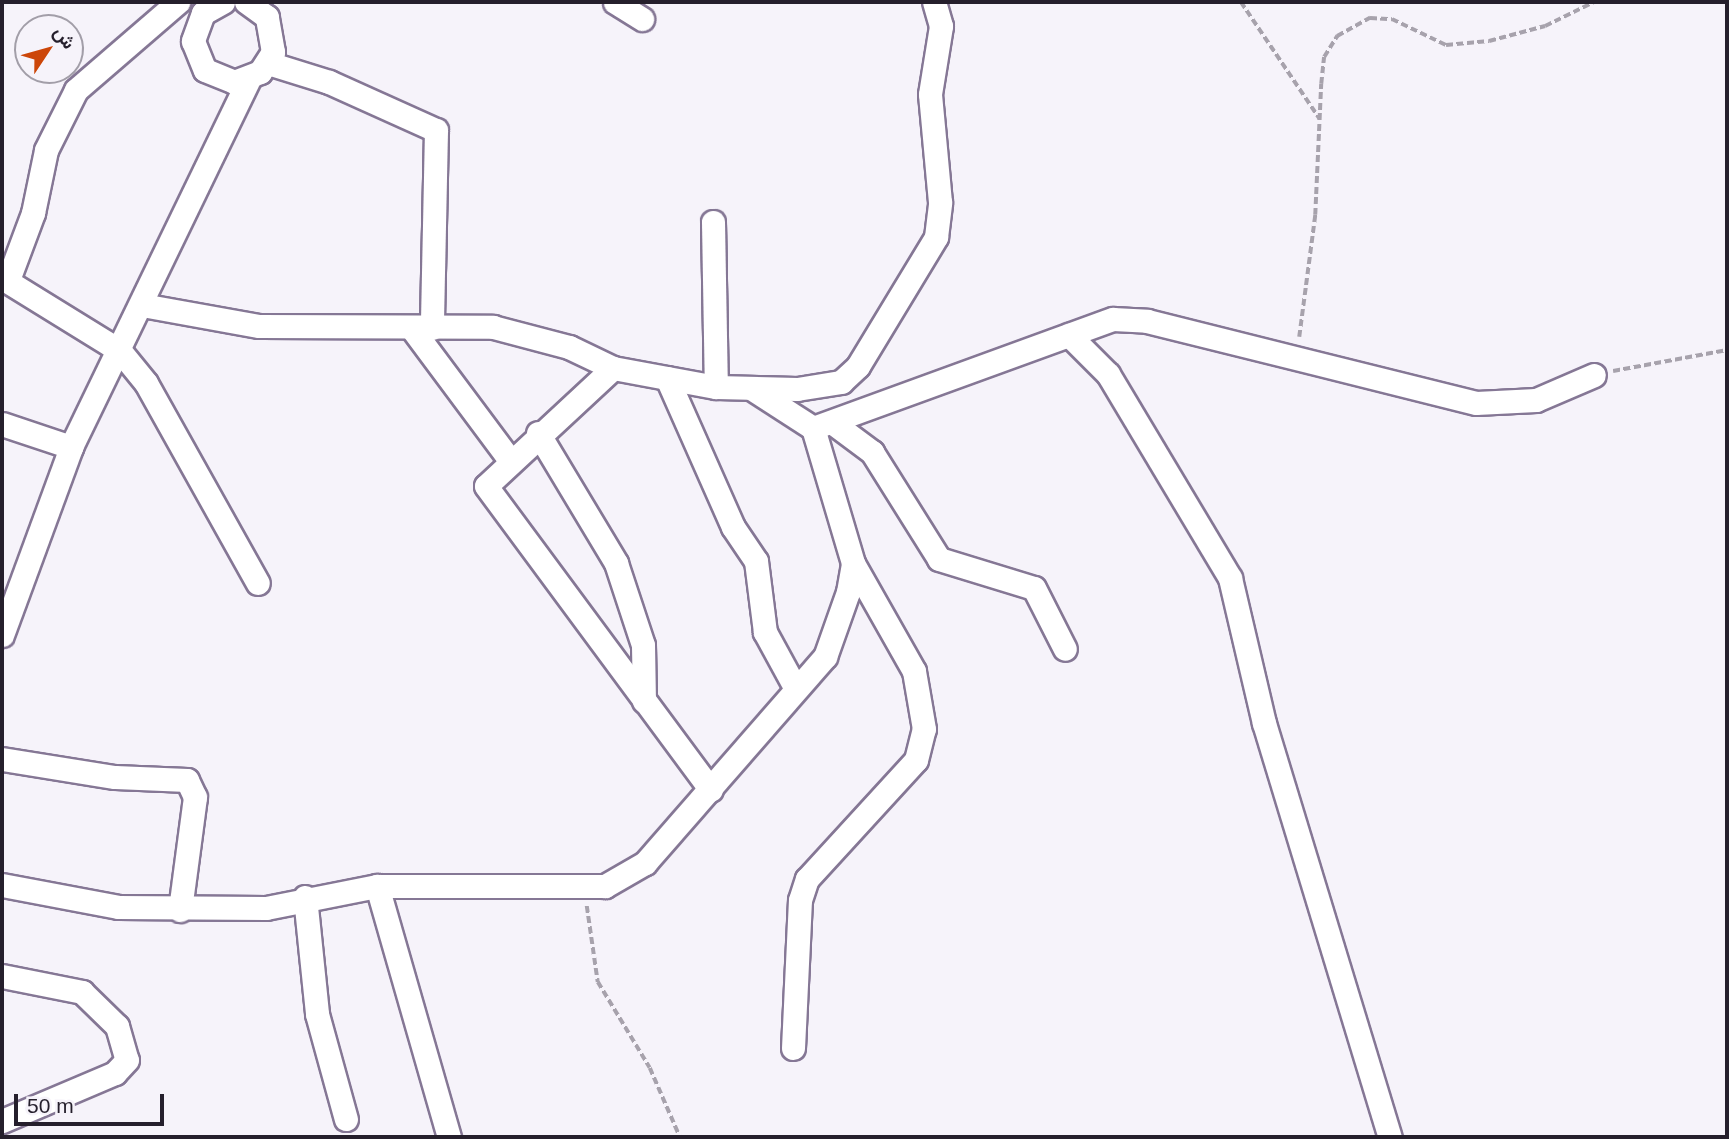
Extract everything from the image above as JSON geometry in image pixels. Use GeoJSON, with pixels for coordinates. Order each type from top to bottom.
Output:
{"type":"FeatureCollection","features":[{"type":"Feature","properties":{"kind":"street"},"geometry":{"type":"LineString","coordinates":[[249,79],[218,79],[201,63],[178,2],[76,90],[46,150],[33,213],[5,279],[120,351],[146,383],[258,583]]}},
{"type":"Feature","properties":{"kind":"street"},"geometry":{"type":"LineString","coordinates":[[193,41],[203,13],[223,2]]}},
{"type":"Feature","properties":{"kind":"street"},"geometry":{"type":"LineString","coordinates":[[2,635],[71,447],[120,351],[249,79],[268,63],[275,40],[273,9],[246,2]]}},
{"type":"Feature","properties":{"kind":"street"},"geometry":{"type":"LineString","coordinates":[[615,2],[642,19]]}},
{"type":"Feature","properties":{"kind":"street"},"geometry":{"type":"LineString","coordinates":[[142,305],[259,326],[423,329],[531,335],[613,368],[716,387],[754,390],[823,386],[852,375],[883,316],[930,252],[940,201],[930,125],[941,26],[934,2]]}},
{"type":"Feature","properties":{"kind":"street"},"geometry":{"type":"LineString","coordinates":[[268,63],[329,82],[436,130],[423,329],[509,459]]}},
{"type":"Feature","properties":{"kind":"street"},"geometry":{"type":"LineString","coordinates":[[713,222],[716,387]]}},
{"type":"Feature","properties":{"kind":"street"},"geometry":{"type":"LineString","coordinates":[[823,426],[1113,319],[1147,321],[1295,360],[1507,405],[1594,375]]}},
{"type":"Feature","properties":{"kind":"street"},"geometry":{"type":"LineString","coordinates":[[1069,335],[1108,374],[1230,578],[1264,723],[1390,1137]]}},
{"type":"Feature","properties":{"kind":"street"},"geometry":{"type":"LineString","coordinates":[[613,368],[509,459],[486,486],[711,790]]}},
{"type":"Feature","properties":{"kind":"street"},"geometry":{"type":"LineString","coordinates":[[667,379],[733,527],[756,561],[765,632],[795,687]]}},
{"type":"Feature","properties":{"kind":"street"},"geometry":{"type":"LineString","coordinates":[[754,390],[872,452],[939,559],[1034,588],[1065,649]]}},
{"type":"Feature","properties":{"kind":"street"},"geometry":{"type":"LineString","coordinates":[[2,424],[71,447]]}},
{"type":"Feature","properties":{"kind":"street"},"geometry":{"type":"LineString","coordinates":[[793,1048],[800,900],[807,879],[916,760],[924,729],[914,671],[853,563],[823,426]]}},
{"type":"Feature","properties":{"kind":"street"},"geometry":{"type":"LineString","coordinates":[[538,433],[616,563],[643,645],[644,701]]}},
{"type":"Feature","properties":{"kind":"street"},"geometry":{"type":"LineString","coordinates":[[2,885],[118,907],[180,910],[266,908],[305,897],[377,886],[605,886],[645,863],[711,790],[795,687],[825,657],[853,563]]}},
{"type":"Feature","properties":{"kind":"street"},"geometry":{"type":"LineString","coordinates":[[2,759],[115,777],[187,780],[195,797],[180,910]]}},
{"type":"Feature","properties":{"kind":"street"},"geometry":{"type":"LineString","coordinates":[[377,886],[449,1137]]}},
{"type":"Feature","properties":{"kind":"street"},"geometry":{"type":"LineString","coordinates":[[305,897],[317,1014],[346,1119]]}},
{"type":"Feature","properties":{"kind":"street"},"geometry":{"type":"LineString","coordinates":[[2,976],[82,992],[117,1026],[127,1060],[115,1073],[2,1121]]}},
{"type":"Feature","properties":{"kind":"path"},"geometry":{"type":"LineString","coordinates":[[1241,2],[1321,119]]}},
{"type":"Feature","properties":{"kind":"path"},"geometry":{"type":"LineString","coordinates":[[1295,360],[1321,119],[1324,57],[1337,36],[1370,18],[1392,19],[1446,45],[1520,34],[1594,2]]}},
{"type":"Feature","properties":{"kind":"path"},"geometry":{"type":"LineString","coordinates":[[1594,375],[1727,349]]}},
{"type":"Feature","properties":{"kind":"path"},"geometry":{"type":"LineString","coordinates":[[587,887],[598,982],[650,1068],[680,1137]]}}]}
